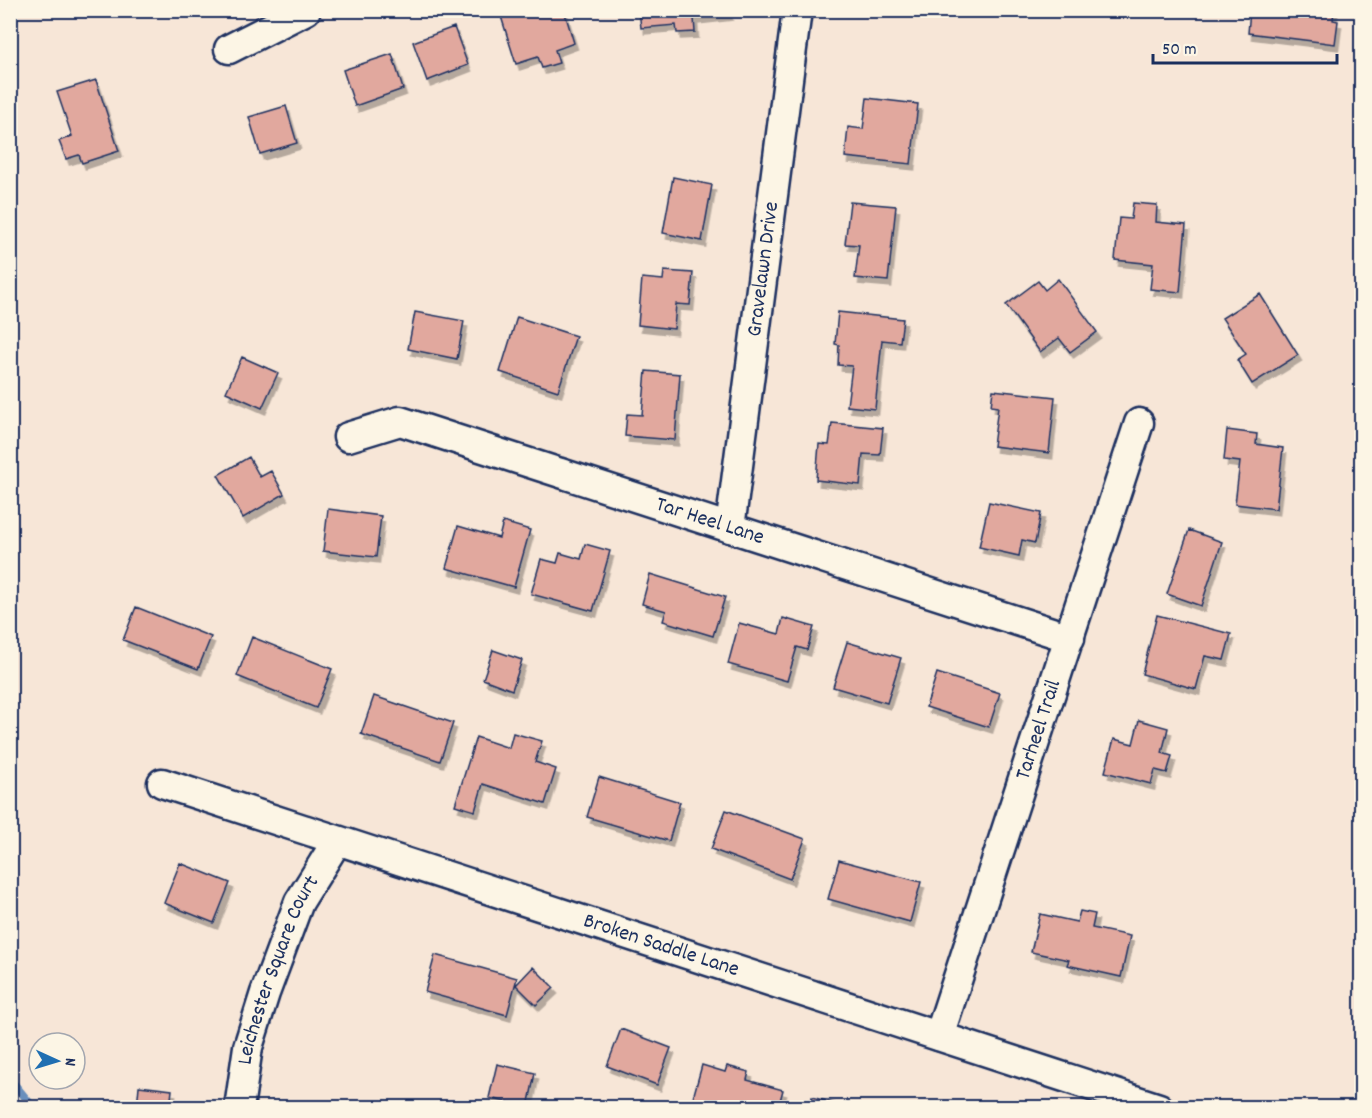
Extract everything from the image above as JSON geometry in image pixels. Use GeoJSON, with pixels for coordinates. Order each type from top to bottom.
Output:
{"type":"FeatureCollection","features":[{"type":"Feature","properties":{"kind":"street"},"geometry":{"type":"LineString","coordinates":[[229,49],[306,10]]}},
{"type":"Feature","properties":{"kind":"street","name":"Gravelawn Drive"},"geometry":{"type":"LineString","coordinates":[[730,528],[796,10]]}},
{"type":"Feature","properties":{"kind":"street","name":"Tar Heel Lane"},"geometry":{"type":"LineString","coordinates":[[348,437],[400,421],[1070,638]]}},
{"type":"Feature","properties":{"kind":"street","name":"Tarheel Trail"},"geometry":{"type":"LineString","coordinates":[[939,1036],[1139,423]]}},
{"type":"Feature","properties":{"kind":"street","name":"Broken Saddle Lane"},"geometry":{"type":"LineString","coordinates":[[162,783],[1159,1107]]}},
{"type":"Feature","properties":{"kind":"street","name":"Leichester Square Court"},"geometry":{"type":"LineString","coordinates":[[239,1107],[248,1047],[265,993],[299,902],[337,841]]}},
{"type":"Feature","properties":{"kind":"building"},"geometry":{"type":"Polygon","coordinates":[[[499,10],[564,10],[574,43],[555,50],[559,63],[542,68],[538,57],[516,64],[499,10]]]}},
{"type":"Feature","properties":{"kind":"building"},"geometry":{"type":"Polygon","coordinates":[[[639,10],[728,10],[729,14],[694,18],[695,32],[677,33],[676,25],[641,28],[639,10]]]}},
{"type":"Feature","properties":{"kind":"building"},"geometry":{"type":"Polygon","coordinates":[[[1250,10],[1334,10],[1333,20],[1338,21],[1335,44],[1248,33],[1250,10]]]}},
{"type":"Feature","properties":{"kind":"building"},"geometry":{"type":"Polygon","coordinates":[[[454,27],[468,65],[427,81],[413,42],[454,27]]]}},
{"type":"Feature","properties":{"kind":"building"},"geometry":{"type":"Polygon","coordinates":[[[392,54],[403,89],[355,106],[343,70],[392,54]]]}},
{"type":"Feature","properties":{"kind":"building"},"geometry":{"type":"Polygon","coordinates":[[[96,80],[119,151],[82,163],[79,155],[66,159],[59,141],[72,136],[57,92],[96,80]]]}},
{"type":"Feature","properties":{"kind":"building"},"geometry":{"type":"Polygon","coordinates":[[[867,98],[918,104],[911,164],[845,157],[848,127],[863,129],[867,98]]]}},
{"type":"Feature","properties":{"kind":"building"},"geometry":{"type":"Polygon","coordinates":[[[286,106],[297,143],[260,154],[249,117],[286,106]]]}},
{"type":"Feature","properties":{"kind":"building"},"geometry":{"type":"Polygon","coordinates":[[[673,177],[712,185],[702,241],[663,233],[673,177]]]}},
{"type":"Feature","properties":{"kind":"building"},"geometry":{"type":"Polygon","coordinates":[[[850,202],[896,206],[888,281],[855,278],[859,245],[845,244],[850,202]]]}},
{"type":"Feature","properties":{"kind":"building"},"geometry":{"type":"Polygon","coordinates":[[[1133,203],[1157,205],[1156,222],[1186,225],[1180,292],[1150,289],[1153,264],[1115,260],[1119,218],[1131,219],[1133,203]]]}},
{"type":"Feature","properties":{"kind":"building"},"geometry":{"type":"Polygon","coordinates":[[[664,271],[693,273],[690,305],[676,304],[674,329],[638,325],[642,278],[663,280],[664,271]]]}},
{"type":"Feature","properties":{"kind":"building"},"geometry":{"type":"Polygon","coordinates":[[[1058,279],[1097,332],[1070,352],[1059,338],[1040,352],[1006,305],[1038,281],[1045,290],[1058,279]]]}},
{"type":"Feature","properties":{"kind":"building"},"geometry":{"type":"Polygon","coordinates":[[[1260,294],[1298,355],[1252,384],[1237,360],[1246,354],[1222,318],[1260,294]]]}},
{"type":"Feature","properties":{"kind":"building"},"geometry":{"type":"Polygon","coordinates":[[[415,312],[464,321],[457,359],[408,349],[415,312]]]}},
{"type":"Feature","properties":{"kind":"building"},"geometry":{"type":"Polygon","coordinates":[[[838,312],[903,319],[900,342],[882,340],[875,409],[847,406],[852,366],[838,365],[839,345],[835,344],[838,312]]]}},
{"type":"Feature","properties":{"kind":"building"},"geometry":{"type":"Polygon","coordinates":[[[517,317],[576,336],[558,391],[500,372],[517,317]]]}},
{"type":"Feature","properties":{"kind":"building"},"geometry":{"type":"Polygon","coordinates":[[[242,357],[278,373],[262,408],[226,392],[242,357]]]}},
{"type":"Feature","properties":{"kind":"building"},"geometry":{"type":"Polygon","coordinates":[[[646,371],[680,374],[675,440],[625,436],[627,414],[642,415],[646,371]]]}},
{"type":"Feature","properties":{"kind":"building"},"geometry":{"type":"Polygon","coordinates":[[[993,390],[1055,397],[1049,453],[993,446],[998,407],[991,406],[993,390]]]}},
{"type":"Feature","properties":{"kind":"building"},"geometry":{"type":"Polygon","coordinates":[[[832,423],[883,428],[880,455],[863,454],[860,485],[816,480],[819,444],[829,445],[832,423]]]}},
{"type":"Feature","properties":{"kind":"building"},"geometry":{"type":"Polygon","coordinates":[[[1227,430],[1257,434],[1256,444],[1283,448],[1276,509],[1235,504],[1240,462],[1224,460],[1227,430]]]}},
{"type":"Feature","properties":{"kind":"building"},"geometry":{"type":"Polygon","coordinates":[[[249,457],[260,477],[271,471],[284,494],[243,518],[218,475],[249,457]]]}},
{"type":"Feature","properties":{"kind":"building"},"geometry":{"type":"Polygon","coordinates":[[[989,502],[1041,513],[1035,543],[1022,540],[1019,556],[979,547],[989,502]]]}},
{"type":"Feature","properties":{"kind":"building"},"geometry":{"type":"Polygon","coordinates":[[[328,509],[381,516],[376,557],[323,551],[328,509]]]}},
{"type":"Feature","properties":{"kind":"building"},"geometry":{"type":"Polygon","coordinates":[[[503,522],[530,530],[514,587],[446,568],[458,526],[499,538],[503,522]]]}},
{"type":"Feature","properties":{"kind":"building"},"geometry":{"type":"Polygon","coordinates":[[[1189,530],[1222,542],[1201,606],[1167,594],[1189,530]]]}},
{"type":"Feature","properties":{"kind":"building"},"geometry":{"type":"Polygon","coordinates":[[[585,544],[610,551],[593,611],[531,594],[541,559],[557,563],[560,553],[581,559],[585,544]]]}},
{"type":"Feature","properties":{"kind":"building"},"geometry":{"type":"Polygon","coordinates":[[[650,574],[725,597],[713,636],[663,621],[666,611],[642,604],[650,574]]]}},
{"type":"Feature","properties":{"kind":"building"},"geometry":{"type":"Polygon","coordinates":[[[136,607],[211,637],[198,669],[123,640],[136,607]]]}},
{"type":"Feature","properties":{"kind":"building"},"geometry":{"type":"Polygon","coordinates":[[[1157,615],[1231,634],[1224,660],[1205,656],[1196,689],[1142,674],[1157,615]]]}},
{"type":"Feature","properties":{"kind":"building"},"geometry":{"type":"Polygon","coordinates":[[[783,618],[814,627],[807,650],[797,647],[787,681],[728,664],[739,623],[779,634],[783,618]]]}},
{"type":"Feature","properties":{"kind":"building"},"geometry":{"type":"Polygon","coordinates":[[[252,637],[332,669],[316,708],[237,676],[252,637]]]}},
{"type":"Feature","properties":{"kind":"building"},"geometry":{"type":"Polygon","coordinates":[[[847,642],[901,658],[887,703],[833,687],[847,642]]]}},
{"type":"Feature","properties":{"kind":"building"},"geometry":{"type":"Polygon","coordinates":[[[493,650],[522,660],[512,690],[483,679],[493,650]]]}},
{"type":"Feature","properties":{"kind":"building"},"geometry":{"type":"Polygon","coordinates":[[[937,673],[1000,693],[989,727],[926,707],[937,673]]]}},
{"type":"Feature","properties":{"kind":"building"},"geometry":{"type":"Polygon","coordinates":[[[374,696],[453,723],[440,761],[361,734],[374,696]]]}},
{"type":"Feature","properties":{"kind":"building"},"geometry":{"type":"Polygon","coordinates":[[[1139,720],[1168,728],[1162,753],[1172,756],[1167,773],[1155,770],[1151,784],[1105,772],[1114,739],[1133,744],[1139,720]]]}},
{"type":"Feature","properties":{"kind":"building"},"geometry":{"type":"Polygon","coordinates":[[[513,733],[542,741],[535,762],[556,769],[545,804],[483,784],[475,811],[455,805],[476,737],[509,748],[513,733]]]}},
{"type":"Feature","properties":{"kind":"building"},"geometry":{"type":"Polygon","coordinates":[[[599,777],[680,802],[669,841],[587,817],[599,777]]]}},
{"type":"Feature","properties":{"kind":"building"},"geometry":{"type":"Polygon","coordinates":[[[726,810],[805,839],[790,879],[711,849],[726,810]]]}},
{"type":"Feature","properties":{"kind":"building"},"geometry":{"type":"Polygon","coordinates":[[[839,860],[921,882],[910,922],[828,899],[839,860]]]}},
{"type":"Feature","properties":{"kind":"building"},"geometry":{"type":"Polygon","coordinates":[[[180,863],[230,883],[214,923],[164,903],[180,863]]]}},
{"type":"Feature","properties":{"kind":"building"},"geometry":{"type":"Polygon","coordinates":[[[1080,911],[1095,914],[1092,928],[1130,936],[1121,977],[1067,965],[1069,960],[1031,952],[1040,914],[1077,922],[1080,911]]]}},
{"type":"Feature","properties":{"kind":"building"},"geometry":{"type":"Polygon","coordinates":[[[435,955],[517,978],[507,1015],[425,992],[435,955]]]}},
{"type":"Feature","properties":{"kind":"building"},"geometry":{"type":"Polygon","coordinates":[[[533,967],[554,988],[536,1005],[516,985],[533,967]]]}},
{"type":"Feature","properties":{"kind":"building"},"geometry":{"type":"Polygon","coordinates":[[[621,1029],[671,1048],[657,1085],[607,1066],[621,1029]]]}},
{"type":"Feature","properties":{"kind":"building"},"geometry":{"type":"Polygon","coordinates":[[[497,1064],[535,1073],[528,1107],[489,1098],[497,1064]]]}},
{"type":"Feature","properties":{"kind":"building"},"geometry":{"type":"Polygon","coordinates":[[[702,1065],[725,1072],[727,1066],[749,1072],[747,1080],[783,1090],[778,1108],[700,1108],[691,1105],[702,1065]]]}},
{"type":"Feature","properties":{"kind":"building"},"geometry":{"type":"Polygon","coordinates":[[[139,1086],[172,1090],[170,1108],[137,1108],[139,1086]]]}},
{"type":"Feature","properties":{"kind":"building"},"geometry":{"type":"Polygon","coordinates":[[[812,1097],[850,1108],[809,1108],[812,1097]]]}},
{"type":"Feature","properties":{"kind":"waterway"},"geometry":{"type":"LineString","coordinates":[[10,1079],[34,1108]]}}]}
